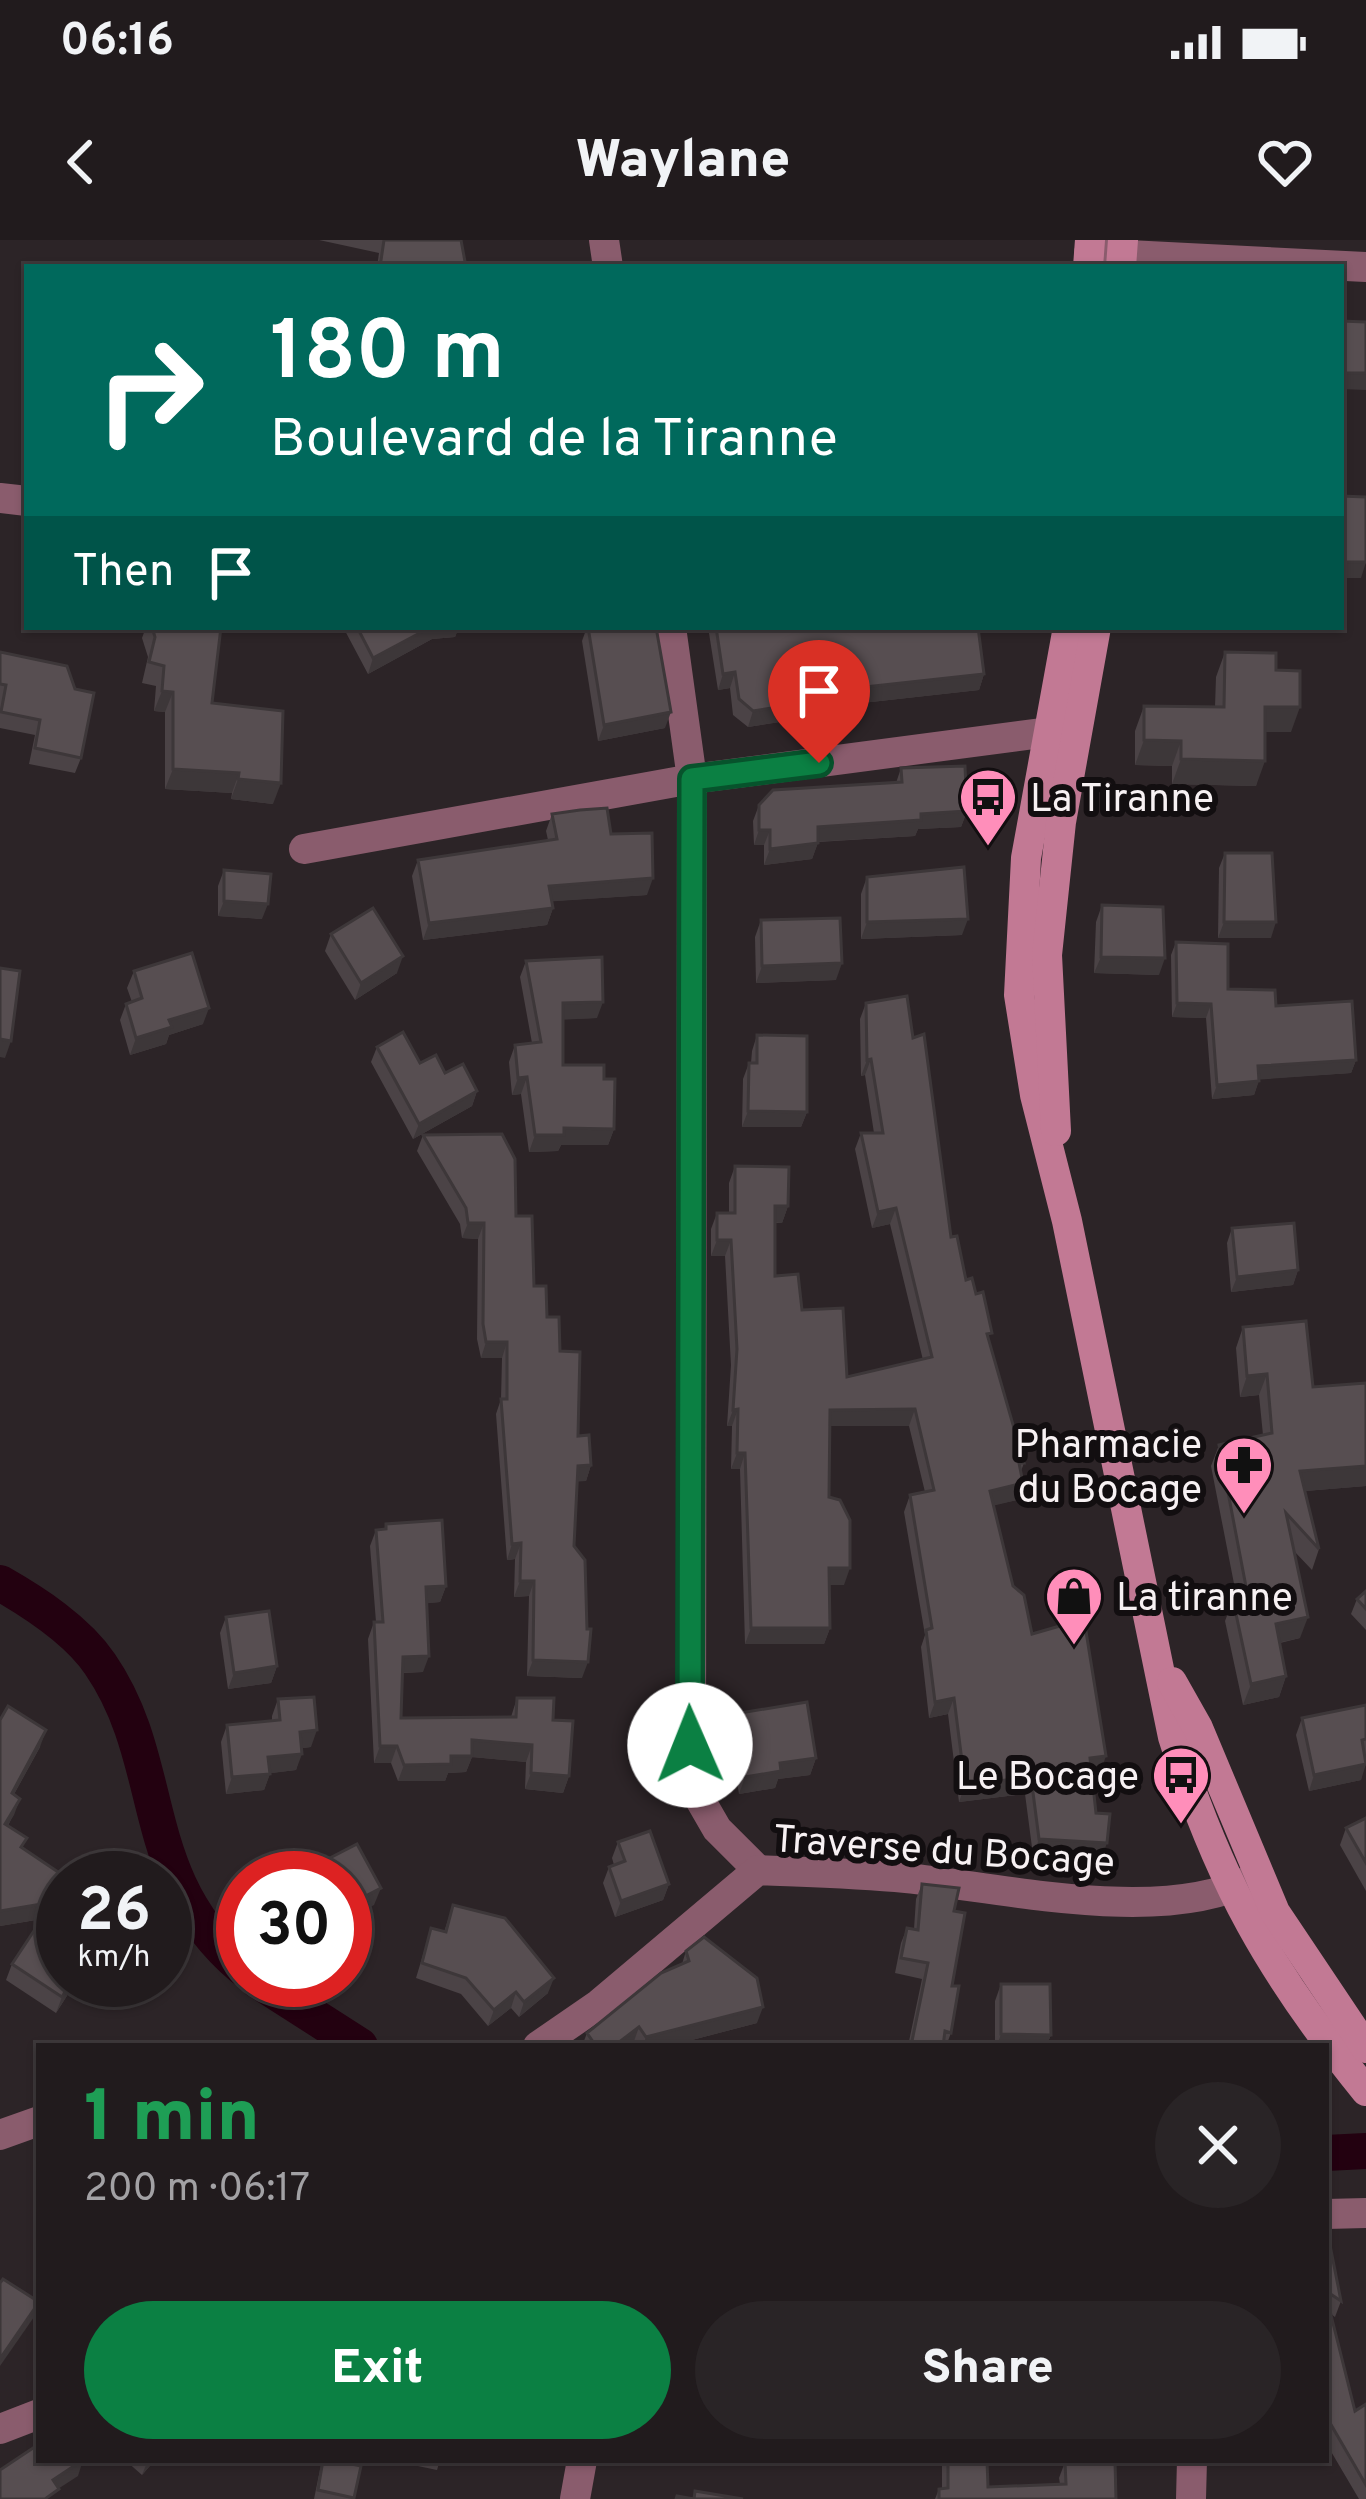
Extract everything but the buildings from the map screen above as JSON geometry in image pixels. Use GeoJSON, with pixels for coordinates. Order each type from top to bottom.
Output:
{"type":"FeatureCollection","features":[{"type":"Feature","properties":{"kind":"main road"},"geometry":{"type":"LineString","coordinates":[[1068,630],[1060,822],[1047,956],[1056,1173],[1163,1666],[1173,1737],[1229,1891],[1294,1999],[1328,2043]]}},
{"type":"Feature","properties":{"kind":"main road"},"geometry":{"type":"LineString","coordinates":[[1064,730],[1095,630]]}},
{"type":"Feature","properties":{"kind":"main road"},"geometry":{"type":"LineString","coordinates":[[1163,1666],[1198,1728],[1257,1876],[1319,1985],[1366,2048]]}},
{"type":"Feature","properties":{"kind":"main road"},"geometry":{"type":"LineString","coordinates":[[1329,2044],[1366,2091]]}},
{"type":"Feature","properties":{"kind":"street"},"geometry":{"type":"LineString","coordinates":[[1089,253],[1310,264]]}},
{"type":"Feature","properties":{"kind":"street"},"geometry":{"type":"LineString","coordinates":[[671,630],[692,779],[691,1784],[717,1829],[758,1870]]}},
{"type":"Feature","properties":{"kind":"street"},"geometry":{"type":"LineString","coordinates":[[304,849],[692,779],[1064,730]]}},
{"type":"Feature","properties":{"kind":"street","name":"Traverse du Bocage"},"geometry":{"type":"LineString","coordinates":[[542,2043],[598,2004],[758,1870],[885,1876],[1140,1902],[1229,1891],[1257,1876]]}},
{"type":"Feature","properties":{"kind":"street"},"geometry":{"type":"LineString","coordinates":[[0,2135],[36,2122]]}},
{"type":"Feature","properties":{"kind":"street"},"geometry":{"type":"LineString","coordinates":[[1329,2214],[1366,2212]]}},
{"type":"Feature","properties":{"kind":"street"},"geometry":{"type":"LineString","coordinates":[[0,2429],[36,2415]]}},
{"type":"Feature","properties":{"kind":"street"},"geometry":{"type":"LineString","coordinates":[[575,2499],[581,2463]]}},
{"type":"Feature","properties":{"kind":"street"},"geometry":{"type":"LineString","coordinates":[[1191,2499],[1192,2463]]}},
{"type":"Feature","properties":{"kind":"waterway"},"geometry":{"type":"LineString","coordinates":[[0,1583],[67,1629],[100,1664],[122,1702],[136,1741],[168,1858],[185,1896],[216,1940]]}},
{"type":"Feature","properties":{"kind":"waterway"},"geometry":{"type":"LineString","coordinates":[[299,2007],[355,2043]]}},
{"type":"Feature","properties":{"kind":"waterway"},"geometry":{"type":"LineString","coordinates":[[1329,2153],[1366,2151]]}},
{"type":"Feature","properties":{"kind":"place","name":"La Tiranne"},"geometry":{"type":"Point","coordinates":[988,848]}},
{"type":"Feature","properties":{"kind":"place","name":"Pharmacie du Bocage"},"geometry":{"type":"Point","coordinates":[1244,1516]}},
{"type":"Feature","properties":{"kind":"place","name":"La tiranne"},"geometry":{"type":"Point","coordinates":[1074,1647]}},
{"type":"Feature","properties":{"kind":"place","name":"Le Bocage"},"geometry":{"type":"Point","coordinates":[1181,1826]}},
{"type":"Feature","properties":{"kind":"route"},"geometry":{"type":"LineString","coordinates":[[690,1745],[692,779],[819,763]]}}]}
